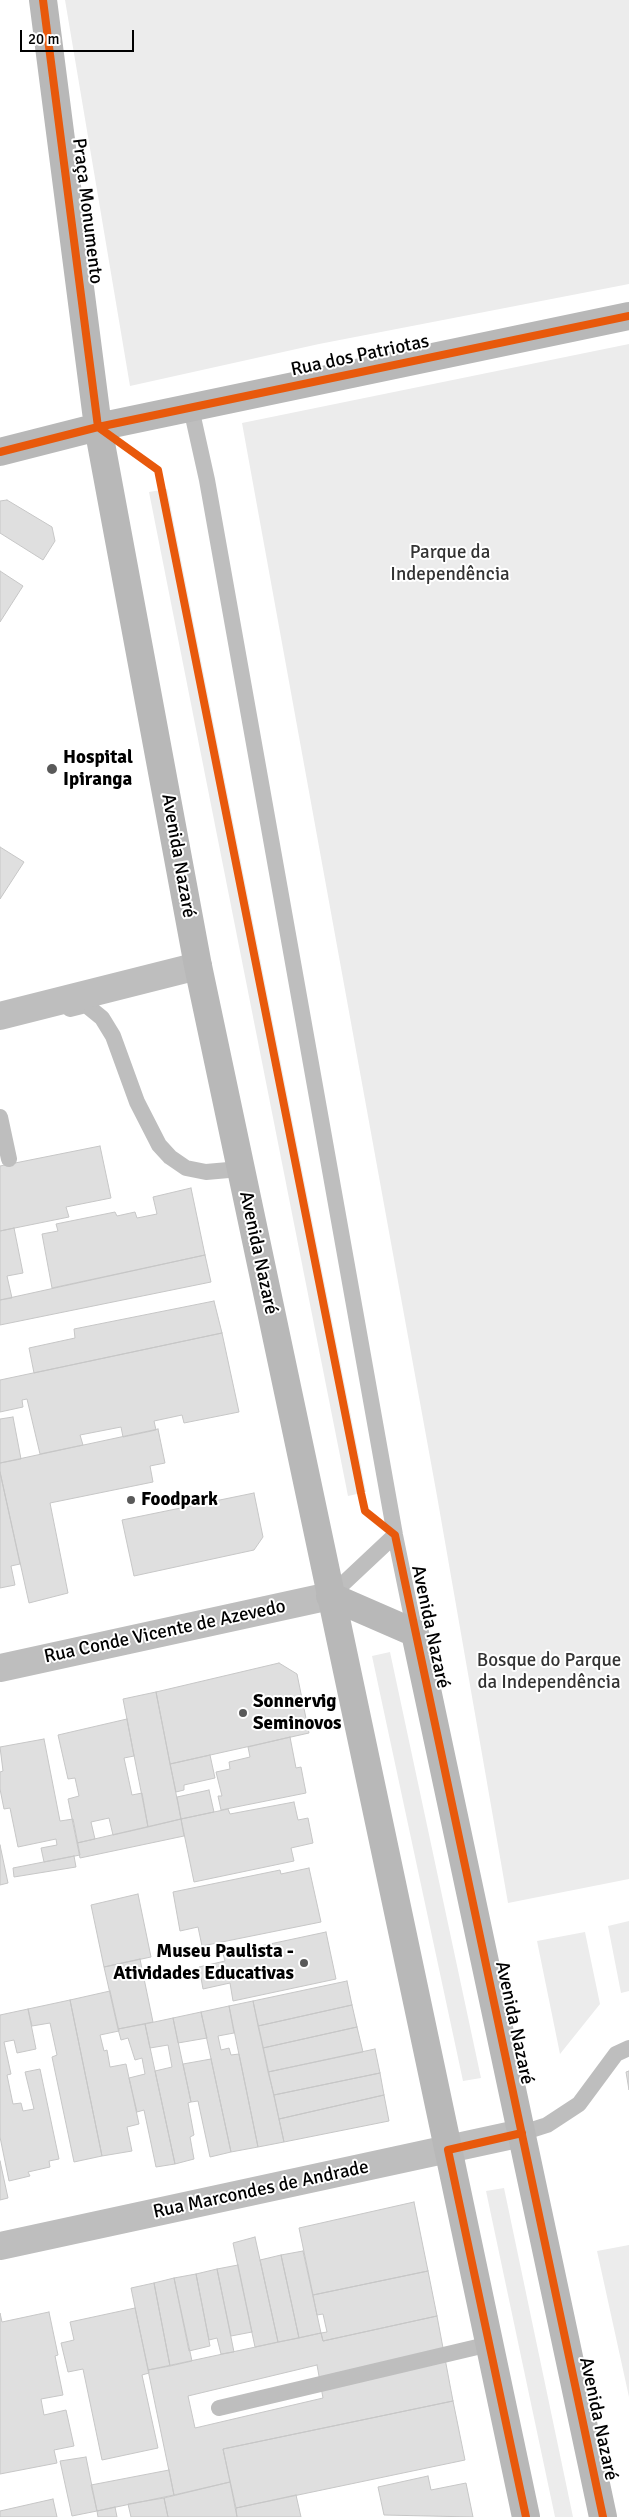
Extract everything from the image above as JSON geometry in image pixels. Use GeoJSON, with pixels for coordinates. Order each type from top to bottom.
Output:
{"type":"FeatureCollection","features":[{"type":"Feature","properties":{"kind":"main road","name":"Praça Monumento"},"geometry":{"type":"LineString","coordinates":[[43,0],[98,427]]}},
{"type":"Feature","properties":{"kind":"main road","name":"Rua dos Patriotas"},"geometry":{"type":"LineString","coordinates":[[0,452],[98,427],[629,316]]}},
{"type":"Feature","properties":{"kind":"main road","name":"Avenida Nazaré"},"geometry":{"type":"LineString","coordinates":[[98,427],[198,966],[526,2517]]}},
{"type":"Feature","properties":{"kind":"main road"},"geometry":{"type":"LineString","coordinates":[[330,1596],[415,1633]]}},
{"type":"Feature","properties":{"kind":"main road","name":"Avenida Nazaré"},"geometry":{"type":"LineString","coordinates":[[415,1633],[603,2517]]}},
{"type":"Feature","properties":{"kind":"street"},"geometry":{"type":"LineString","coordinates":[[0,1016],[198,966]]}},
{"type":"Feature","properties":{"kind":"street","name":"Rua Conde Vicente de Azevedo"},"geometry":{"type":"LineString","coordinates":[[0,1668],[330,1596]]}},
{"type":"Feature","properties":{"kind":"street","name":"Rua Marcondes de Andrade"},"geometry":{"type":"LineString","coordinates":[[0,2246],[522,2133]]}},
{"type":"Feature","properties":{"kind":"lane","name":"Avenida Nazaré"},"geometry":{"type":"LineString","coordinates":[[191,408],[202,454],[395,1535],[415,1633]]}},
{"type":"Feature","properties":{"kind":"lane"},"geometry":{"type":"LineString","coordinates":[[0,1027],[86,1005],[102,1018],[113,1036],[137,1102],[159,1145],[170,1157],[186,1168],[206,1172],[240,1169]]}},
{"type":"Feature","properties":{"kind":"lane"},"geometry":{"type":"LineString","coordinates":[[0,1117],[9,1159]]}},
{"type":"Feature","properties":{"kind":"lane"},"geometry":{"type":"LineString","coordinates":[[330,1596],[395,1535]]}},
{"type":"Feature","properties":{"kind":"lane"},"geometry":{"type":"LineString","coordinates":[[522,2133],[548,2125],[579,2104],[616,2054],[629,2048]]}},
{"type":"Feature","properties":{"kind":"lane"},"geometry":{"type":"LineString","coordinates":[[219,2408],[490,2344]]}},
{"type":"Feature","properties":{"kind":"green space"},"geometry":{"type":"Polygon","coordinates":[[[65,0],[629,0],[629,284],[319,344],[130,386],[65,0]]]}},
{"type":"Feature","properties":{"kind":"green space","name":"Parque da Independência"},"geometry":{"type":"Polygon","coordinates":[[[629,344],[629,1879],[508,1903],[437,1496],[242,423],[629,344]]]}},
{"type":"Feature","properties":{"kind":"green space"},"geometry":{"type":"Polygon","coordinates":[[[167,489],[366,1492],[348,1496],[149,492],[167,489]]]}},
{"type":"Feature","properties":{"kind":"green space"},"geometry":{"type":"Polygon","coordinates":[[[390,1652],[481,2078],[463,2081],[372,1656],[390,1652]]]}},
{"type":"Feature","properties":{"kind":"green space"},"geometry":{"type":"Polygon","coordinates":[[[629,1921],[629,1991],[621,1993],[608,1926],[629,1921]]]}},
{"type":"Feature","properties":{"kind":"green space"},"geometry":{"type":"Polygon","coordinates":[[[585,1932],[600,2004],[560,2054],[537,1941],[585,1932]]]}},
{"type":"Feature","properties":{"kind":"green space"},"geometry":{"type":"Polygon","coordinates":[[[504,2188],[573,2517],[555,2517],[486,2191],[504,2188]]]}},
{"type":"Feature","properties":{"kind":"green space"},"geometry":{"type":"Polygon","coordinates":[[[629,2245],[629,2397],[597,2251],[629,2245]]]}},
{"type":"Feature","properties":{"kind":"building"},"geometry":{"type":"Polygon","coordinates":[[[7,500],[52,527],[55,541],[43,560],[0,533],[0,501],[7,500]]]}},
{"type":"Feature","properties":{"kind":"building"},"geometry":{"type":"Polygon","coordinates":[[[0,571],[23,586],[0,622],[0,571]]]}},
{"type":"Feature","properties":{"kind":"building"},"geometry":{"type":"Polygon","coordinates":[[[0,847],[24,862],[0,899],[0,847]]]}},
{"type":"Feature","properties":{"kind":"building"},"geometry":{"type":"Polygon","coordinates":[[[100,1146],[111,1198],[66,1207],[69,1217],[0,1231],[0,1166],[100,1146]]]}},
{"type":"Feature","properties":{"kind":"building"},"geometry":{"type":"Polygon","coordinates":[[[191,1188],[205,1255],[52,1288],[42,1234],[58,1231],[56,1224],[115,1212],[117,1216],[135,1212],[137,1218],[157,1214],[153,1197],[191,1188]]]}},
{"type":"Feature","properties":{"kind":"building"},"geometry":{"type":"Polygon","coordinates":[[[14,1228],[23,1273],[7,1276],[12,1298],[0,1300],[0,1231],[14,1228]]]}},
{"type":"Feature","properties":{"kind":"building"},"geometry":{"type":"Polygon","coordinates":[[[205,1255],[211,1282],[0,1325],[0,1300],[205,1255]]]}},
{"type":"Feature","properties":{"kind":"building"},"geometry":{"type":"Polygon","coordinates":[[[214,1301],[222,1333],[34,1373],[29,1348],[75,1338],[74,1329],[214,1301]]]}},
{"type":"Feature","properties":{"kind":"building"},"geometry":{"type":"Polygon","coordinates":[[[222,1333],[239,1412],[184,1423],[182,1415],[154,1421],[156,1430],[123,1437],[121,1427],[80,1435],[83,1445],[40,1454],[27,1399],[22,1400],[23,1407],[0,1412],[0,1380],[222,1333]]]}},
{"type":"Feature","properties":{"kind":"building"},"geometry":{"type":"Polygon","coordinates":[[[13,1417],[21,1459],[0,1463],[0,1419],[13,1417]]]}},
{"type":"Feature","properties":{"kind":"building"},"geometry":{"type":"Polygon","coordinates":[[[158,1429],[165,1463],[150,1466],[153,1482],[50,1503],[68,1593],[29,1603],[0,1472],[0,1463],[158,1429]]]}},
{"type":"Feature","properties":{"kind":"building"},"geometry":{"type":"Polygon","coordinates":[[[0,1472],[20,1564],[11,1566],[15,1585],[0,1588],[0,1472]]]}},
{"type":"Feature","properties":{"kind":"building"},"geometry":{"type":"Polygon","coordinates":[[[254,1493],[263,1537],[254,1550],[134,1576],[122,1520],[254,1493]]]}},
{"type":"Feature","properties":{"kind":"building"},"geometry":{"type":"Polygon","coordinates":[[[279,1663],[297,1674],[309,1733],[170,1764],[156,1692],[279,1663]]]}},
{"type":"Feature","properties":{"kind":"building"},"geometry":{"type":"Polygon","coordinates":[[[156,1692],[181,1819],[148,1827],[123,1699],[156,1692]]]}},
{"type":"Feature","properties":{"kind":"building"},"geometry":{"type":"Polygon","coordinates":[[[127,1719],[134,1756],[124,1758],[132,1795],[142,1793],[148,1827],[113,1835],[109,1818],[91,1822],[95,1839],[77,1843],[68,1799],[79,1796],[75,1778],[68,1779],[58,1735],[127,1719]]]}},
{"type":"Feature","properties":{"kind":"building"},"geometry":{"type":"Polygon","coordinates":[[[290,1737],[296,1768],[301,1767],[306,1793],[221,1810],[218,1796],[222,1796],[216,1772],[230,1769],[229,1762],[250,1757],[248,1747],[290,1737]]]}},
{"type":"Feature","properties":{"kind":"building"},"geometry":{"type":"Polygon","coordinates":[[[44,1739],[60,1821],[73,1819],[80,1855],[44,1862],[41,1848],[57,1845],[56,1839],[18,1847],[10,1808],[4,1809],[0,1789],[0,1772],[3,1771],[0,1747],[44,1739]]]}},
{"type":"Feature","properties":{"kind":"building"},"geometry":{"type":"Polygon","coordinates":[[[210,1755],[215,1778],[184,1785],[184,1790],[176,1792],[170,1764],[210,1755]]]}},
{"type":"Feature","properties":{"kind":"building"},"geometry":{"type":"Polygon","coordinates":[[[209,1790],[214,1812],[181,1819],[177,1797],[209,1790]]]}},
{"type":"Feature","properties":{"kind":"building"},"geometry":{"type":"Polygon","coordinates":[[[294,1802],[298,1820],[308,1818],[313,1843],[291,1848],[294,1861],[194,1882],[181,1819],[228,1809],[230,1814],[294,1802]]]}},
{"type":"Feature","properties":{"kind":"building"},"geometry":{"type":"Polygon","coordinates":[[[181,1819],[184,1836],[80,1858],[77,1843],[181,1819]]]}},
{"type":"Feature","properties":{"kind":"building"},"geometry":{"type":"Polygon","coordinates":[[[0,1845],[8,1883],[0,1885],[0,1845]]]}},
{"type":"Feature","properties":{"kind":"building"},"geometry":{"type":"Polygon","coordinates":[[[74,1856],[76,1867],[14,1877],[13,1868],[74,1856]]]}},
{"type":"Feature","properties":{"kind":"building"},"geometry":{"type":"Polygon","coordinates":[[[309,1868],[321,1922],[202,1946],[198,1927],[180,1931],[173,1892],[280,1870],[281,1874],[309,1868]]]}},
{"type":"Feature","properties":{"kind":"building"},"geometry":{"type":"Polygon","coordinates":[[[138,1894],[151,1957],[104,1967],[91,1905],[138,1894]]]}},
{"type":"Feature","properties":{"kind":"building"},"geometry":{"type":"Polygon","coordinates":[[[326,1932],[336,1979],[233,2001],[230,1983],[203,1989],[199,1967],[225,1961],[223,1954],[326,1932]]]}},
{"type":"Feature","properties":{"kind":"building"},"geometry":{"type":"Polygon","coordinates":[[[140,1959],[153,2022],[118,2029],[104,1967],[140,1959]]]}},
{"type":"Feature","properties":{"kind":"building"},"geometry":{"type":"Polygon","coordinates":[[[347,1981],[352,2005],[258,2026],[253,2001],[347,1981]]]}},
{"type":"Feature","properties":{"kind":"building"},"geometry":{"type":"Polygon","coordinates":[[[110,1991],[119,2031],[100,2035],[104,2051],[107,2050],[110,2067],[126,2064],[139,2124],[127,2127],[132,2151],[102,2156],[70,2000],[110,1991]]]}},
{"type":"Feature","properties":{"kind":"building"},"geometry":{"type":"Polygon","coordinates":[[[70,2000],[102,2156],[74,2162],[52,2057],[57,2055],[50,2023],[32,2026],[28,2009],[70,2000]]]}},
{"type":"Feature","properties":{"kind":"building"},"geometry":{"type":"Polygon","coordinates":[[[253,2001],[284,2142],[258,2147],[229,2006],[253,2001]]]}},
{"type":"Feature","properties":{"kind":"building"},"geometry":{"type":"Polygon","coordinates":[[[352,2005],[357,2027],[263,2048],[258,2026],[352,2005]]]}},
{"type":"Feature","properties":{"kind":"building"},"geometry":{"type":"Polygon","coordinates":[[[229,2006],[234,2033],[218,2036],[221,2050],[229,2048],[231,2055],[239,2054],[258,2147],[231,2152],[201,2012],[229,2006]]]}},
{"type":"Feature","properties":{"kind":"building"},"geometry":{"type":"Polygon","coordinates":[[[28,2009],[36,2049],[17,2053],[14,2040],[4,2042],[11,2074],[7,2075],[13,2104],[21,2103],[23,2111],[34,2109],[25,2072],[40,2069],[59,2159],[49,2161],[50,2167],[28,2172],[30,2176],[9,2181],[0,2137],[0,2015],[28,2009]]]}},
{"type":"Feature","properties":{"kind":"building"},"geometry":{"type":"Polygon","coordinates":[[[201,2012],[207,2038],[178,2043],[173,2018],[201,2012]]]}},
{"type":"Feature","properties":{"kind":"building"},"geometry":{"type":"Polygon","coordinates":[[[173,2018],[191,2102],[188,2103],[194,2135],[190,2137],[194,2159],[175,2164],[155,2071],[172,2067],[168,2045],[150,2048],[145,2024],[173,2018]]]}},
{"type":"Feature","properties":{"kind":"building"},"geometry":{"type":"Polygon","coordinates":[[[145,2024],[175,2164],[156,2167],[144,2110],[137,2112],[129,2078],[145,2074],[142,2058],[135,2060],[128,2038],[121,2040],[118,2029],[145,2024]]]}},
{"type":"Feature","properties":{"kind":"building"},"geometry":{"type":"Polygon","coordinates":[[[357,2027],[363,2052],[268,2072],[263,2048],[357,2027]]]}},
{"type":"Feature","properties":{"kind":"building"},"geometry":{"type":"Polygon","coordinates":[[[375,2049],[380,2073],[274,2095],[268,2072],[375,2049]]]}},
{"type":"Feature","properties":{"kind":"building"},"geometry":{"type":"Polygon","coordinates":[[[211,2059],[231,2152],[210,2157],[198,2101],[191,2102],[183,2064],[211,2059]]]}},
{"type":"Feature","properties":{"kind":"building"},"geometry":{"type":"Polygon","coordinates":[[[629,2071],[629,2090],[626,2072],[629,2071]]]}},
{"type":"Feature","properties":{"kind":"building"},"geometry":{"type":"Polygon","coordinates":[[[380,2073],[384,2095],[279,2119],[274,2095],[380,2073]]]}},
{"type":"Feature","properties":{"kind":"building"},"geometry":{"type":"Polygon","coordinates":[[[384,2095],[389,2121],[284,2142],[279,2119],[384,2095]]]}},
{"type":"Feature","properties":{"kind":"building"},"geometry":{"type":"Polygon","coordinates":[[[0,2161],[8,2198],[0,2200],[0,2161]]]}},
{"type":"Feature","properties":{"kind":"building"},"geometry":{"type":"Polygon","coordinates":[[[414,2202],[428,2271],[313,2295],[299,2228],[414,2202]]]}},
{"type":"Feature","properties":{"kind":"building"},"geometry":{"type":"Polygon","coordinates":[[[255,2237],[278,2342],[255,2347],[233,2243],[255,2237]]]}},
{"type":"Feature","properties":{"kind":"building"},"geometry":{"type":"Polygon","coordinates":[[[303,2251],[321,2333],[299,2338],[281,2255],[303,2251]]]}},
{"type":"Feature","properties":{"kind":"building"},"geometry":{"type":"Polygon","coordinates":[[[281,2255],[299,2338],[278,2342],[260,2260],[281,2255]]]}},
{"type":"Feature","properties":{"kind":"building"},"geometry":{"type":"Polygon","coordinates":[[[238,2265],[252,2332],[231,2336],[217,2269],[238,2265]]]}},
{"type":"Feature","properties":{"kind":"building"},"geometry":{"type":"Polygon","coordinates":[[[217,2269],[234,2352],[221,2354],[217,2338],[209,2340],[196,2274],[217,2269]]]}},
{"type":"Feature","properties":{"kind":"building"},"geometry":{"type":"Polygon","coordinates":[[[428,2271],[437,2316],[323,2341],[321,2333],[327,2332],[323,2314],[317,2315],[313,2295],[428,2271]]]}},
{"type":"Feature","properties":{"kind":"building"},"geometry":{"type":"Polygon","coordinates":[[[196,2274],[210,2346],[189,2351],[174,2278],[196,2274]]]}},
{"type":"Feature","properties":{"kind":"building"},"geometry":{"type":"Polygon","coordinates":[[[174,2278],[192,2361],[170,2366],[154,2283],[174,2278]]]}},
{"type":"Feature","properties":{"kind":"building"},"geometry":{"type":"Polygon","coordinates":[[[154,2283],[170,2366],[148,2370],[131,2288],[154,2283]]]}},
{"type":"Feature","properties":{"kind":"building"},"geometry":{"type":"Polygon","coordinates":[[[135,2308],[149,2373],[142,2375],[158,2448],[102,2460],[83,2369],[68,2372],[61,2343],[74,2340],[70,2322],[135,2308]]]}},
{"type":"Feature","properties":{"kind":"building"},"geometry":{"type":"Polygon","coordinates":[[[49,2312],[58,2355],[55,2356],[63,2395],[41,2399],[44,2415],[66,2410],[74,2446],[54,2450],[57,2463],[0,2474],[0,2313],[2,2322],[49,2312]]]}},
{"type":"Feature","properties":{"kind":"building"},"geometry":{"type":"Polygon","coordinates":[[[437,2316],[453,2401],[223,2449],[230,2482],[174,2495],[148,2370],[321,2333],[323,2341],[437,2316]],[[317,2365],[188,2396],[195,2428],[323,2398],[317,2365]]]}},
{"type":"Feature","properties":{"kind":"building"},"geometry":{"type":"Polygon","coordinates":[[[453,2401],[465,2460],[236,2508],[223,2449],[453,2401]]]}},
{"type":"Feature","properties":{"kind":"building"},"geometry":{"type":"Polygon","coordinates":[[[86,2457],[97,2511],[72,2516],[60,2461],[86,2457]]]}},
{"type":"Feature","properties":{"kind":"building"},"geometry":{"type":"Polygon","coordinates":[[[169,2470],[174,2495],[97,2511],[91,2485],[169,2470]]]}},
{"type":"Feature","properties":{"kind":"building"},"geometry":{"type":"Polygon","coordinates":[[[428,2476],[431,2490],[466,2483],[473,2517],[384,2515],[378,2487],[428,2476]]]}},
{"type":"Feature","properties":{"kind":"building"},"geometry":{"type":"Polygon","coordinates":[[[230,2482],[237,2517],[168,2517],[164,2498],[230,2482]]]}},
{"type":"Feature","properties":{"kind":"building"},"geometry":{"type":"Polygon","coordinates":[[[296,2495],[301,2517],[237,2517],[236,2508],[296,2495]]]}},
{"type":"Feature","properties":{"kind":"building"},"geometry":{"type":"Polygon","coordinates":[[[164,2498],[168,2517],[131,2517],[128,2504],[164,2498]]]}},
{"type":"Feature","properties":{"kind":"building"},"geometry":{"type":"Polygon","coordinates":[[[53,2499],[57,2517],[0,2517],[0,2511],[53,2499]]]}},
{"type":"Feature","properties":{"kind":"building"},"geometry":{"type":"Polygon","coordinates":[[[115,2507],[117,2517],[98,2517],[97,2511],[115,2507]]]}},
{"type":"Feature","properties":{"kind":"cycle path"},"geometry":{"type":"LineString","coordinates":[[43,0],[98,427]]}},
{"type":"Feature","properties":{"kind":"cycle path"},"geometry":{"type":"LineString","coordinates":[[0,452],[98,427],[629,316]]}},
{"type":"Feature","properties":{"kind":"cycle path"},"geometry":{"type":"LineString","coordinates":[[98,427],[158,470],[361,1493],[365,1511],[395,1535],[603,2517]]}},
{"type":"Feature","properties":{"kind":"cycle path"},"geometry":{"type":"LineString","coordinates":[[522,2133],[448,2150],[526,2517]]}},
{"type":"Feature","properties":{"kind":"place","name":"Hospital Ipiranga"},"geometry":{"type":"Point","coordinates":[52,769]}},
{"type":"Feature","properties":{"kind":"place","name":"Foodpark"},"geometry":{"type":"Point","coordinates":[131,1500]}},
{"type":"Feature","properties":{"kind":"place","name":"Sonnervig Seminovos"},"geometry":{"type":"Point","coordinates":[243,1713]}},
{"type":"Feature","properties":{"kind":"place","name":"Museu Paulista - Atividades Educativas"},"geometry":{"type":"Point","coordinates":[304,1963]}},
{"type":"Feature","properties":{"kind":"park label","name":"Bosque do Parque da Independência"},"geometry":{"type":"Point","coordinates":[549,1672]}}]}
